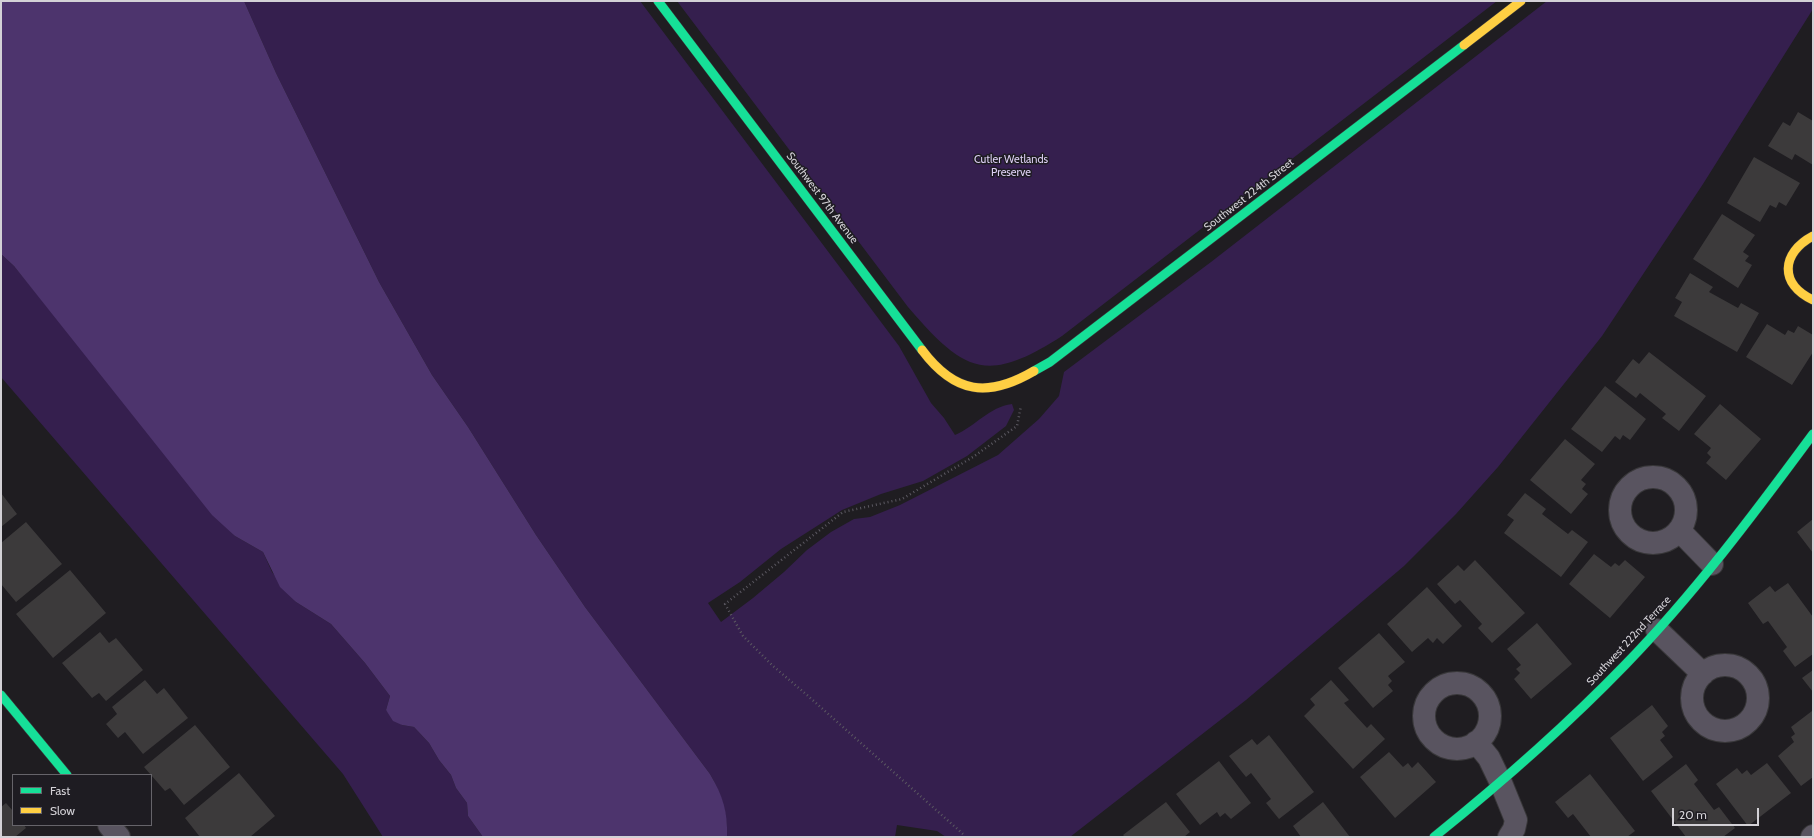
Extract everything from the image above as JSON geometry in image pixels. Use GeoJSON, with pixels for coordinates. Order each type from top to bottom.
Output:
{"type":"FeatureCollection","features":[{"type":"Feature","properties":{"kind":"street","name":"Southwest 97th Avenue"},"geometry":{"type":"LineString","coordinates":[[658,1],[927,357],[951,380],[964,386],[982,389]]}},
{"type":"Feature","properties":{"kind":"street","name":"Southwest 224th Street"},"geometry":{"type":"LineString","coordinates":[[982,389],[994,389],[1028,375],[1050,362],[1126,306],[1521,1]]}},
{"type":"Feature","properties":{"kind":"street"},"geometry":{"type":"LineString","coordinates":[[1813,236],[1802,241],[1794,249],[1789,259],[1788,269],[1789,279],[1794,288],[1802,295],[1813,300]]}},
{"type":"Feature","properties":{"kind":"street","name":"Southwest 222nd Terrace"},"geometry":{"type":"LineString","coordinates":[[1443,834],[1501,783],[1592,698],[1657,630],[1712,564],[1792,463],[1813,434]]}},
{"type":"Feature","properties":{"kind":"street"},"geometry":{"type":"LineString","coordinates":[[1679,530],[1712,564]]}},
{"type":"Feature","properties":{"kind":"street"},"geometry":{"type":"LineString","coordinates":[[1657,630],[1703,674]]}},
{"type":"Feature","properties":{"kind":"street"},"geometry":{"type":"LineString","coordinates":[[1,695],[66,774]]}},
{"type":"Feature","properties":{"kind":"street"},"geometry":{"type":"LineString","coordinates":[[1476,742],[1489,758],[1516,820],[1514,829],[1509,837]]}},
{"type":"Feature","properties":{"kind":"street"},"geometry":{"type":"LineString","coordinates":[[110,826],[118,837]]}},
{"type":"Feature","properties":{"kind":"path"},"geometry":{"type":"LineString","coordinates":[[963,834],[773,666],[743,636],[725,604],[843,512],[902,499],[973,457],[1017,426],[1028,375]]}},
{"type":"Feature","properties":{"kind":"green space"},"geometry":{"type":"Polygon","coordinates":[[[244,1],[640,1],[899,346],[931,403],[944,418],[955,435],[970,427],[996,409],[1012,404],[1014,410],[1006,426],[967,456],[923,481],[881,494],[842,510],[781,549],[740,582],[708,603],[721,622],[753,598],[807,550],[831,532],[854,519],[870,517],[900,505],[998,455],[1039,419],[1059,396],[1064,372],[1211,262],[1547,1],[1813,1],[1813,9],[1703,184],[1602,336],[1498,467],[1456,514],[1404,566],[1246,700],[1070,837],[946,837],[937,831],[897,825],[895,837],[727,837],[723,804],[710,774],[585,607],[536,535],[468,427],[432,375],[379,282],[276,73],[244,1]]]}},
{"type":"Feature","properties":{"kind":"green space","name":"Cutler Wetlands Preserve"},"geometry":{"type":"Polygon","coordinates":[[[677,1],[1497,1],[1062,336],[1036,351],[1014,361],[995,365],[978,364],[961,358],[945,346],[908,307],[677,1]]]}},
{"type":"Feature","properties":{"kind":"green space"},"geometry":{"type":"Polygon","coordinates":[[[1,254],[14,266],[235,536],[263,552],[272,572],[296,602],[331,624],[365,663],[390,696],[386,710],[402,725],[414,727],[429,743],[439,760],[451,775],[456,788],[467,803],[468,816],[483,837],[383,837],[343,774],[1,377],[1,254]]]}},
{"type":"Feature","properties":{"kind":"shaded area"},"geometry":{"type":"Polygon","coordinates":[[[1,1],[244,1],[276,73],[379,282],[432,375],[468,427],[536,535],[585,607],[710,774],[724,804],[727,820],[727,837],[483,837],[468,816],[467,803],[456,788],[451,775],[439,760],[429,743],[414,727],[402,725],[393,721],[386,710],[390,696],[365,663],[331,624],[296,602],[280,587],[263,552],[235,536],[212,515],[14,266],[1,254],[1,1]]]}},
{"type":"Feature","properties":{"kind":"building"},"geometry":{"type":"Polygon","coordinates":[[[1798,112],[1813,121],[1813,165],[1795,154],[1792,160],[1768,146],[1783,122],[1790,126],[1798,112]]]}},
{"type":"Feature","properties":{"kind":"building"},"geometry":{"type":"Polygon","coordinates":[[[1754,157],[1800,183],[1786,206],[1779,202],[1776,208],[1770,205],[1760,222],[1727,203],[1754,157]]]}},
{"type":"Feature","properties":{"kind":"building"},"geometry":{"type":"Polygon","coordinates":[[[1722,214],[1755,235],[1743,252],[1749,256],[1745,261],[1752,265],[1738,288],[1693,259],[1722,214]]]}},
{"type":"Feature","properties":{"kind":"building"},"geometry":{"type":"Polygon","coordinates":[[[1690,273],[1713,287],[1709,292],[1738,308],[1741,303],[1759,313],[1737,352],[1674,316],[1682,302],[1675,298],[1690,273]]]}},
{"type":"Feature","properties":{"kind":"building"},"geometry":{"type":"Polygon","coordinates":[[[1767,324],[1785,335],[1788,330],[1794,333],[1798,326],[1813,335],[1813,352],[1792,385],[1746,357],[1767,324]]]}},
{"type":"Feature","properties":{"kind":"building"},"geometry":{"type":"Polygon","coordinates":[[[1649,352],[1706,396],[1679,431],[1662,418],[1666,414],[1640,393],[1636,398],[1615,382],[1633,359],[1639,364],[1649,352]]]}},
{"type":"Feature","properties":{"kind":"building"},"geometry":{"type":"Polygon","coordinates":[[[1605,386],[1646,419],[1630,440],[1623,435],[1620,440],[1615,436],[1602,452],[1571,429],[1605,386]]]}},
{"type":"Feature","properties":{"kind":"building"},"geometry":{"type":"Polygon","coordinates":[[[1720,404],[1761,439],[1726,480],[1706,463],[1711,457],[1707,453],[1711,448],[1694,434],[1720,404]]]}},
{"type":"Feature","properties":{"kind":"building"},"geometry":{"type":"Polygon","coordinates":[[[1565,439],[1595,464],[1581,480],[1586,484],[1582,489],[1588,494],[1571,514],[1530,480],[1565,439]]]}},
{"type":"Feature","properties":{"kind":"building"},"geometry":{"type":"Polygon","coordinates":[[[1,493],[17,514],[1,527],[1,493]]]}},
{"type":"Feature","properties":{"kind":"building"},"geometry":{"type":"Polygon","coordinates":[[[1525,493],[1546,509],[1542,514],[1568,534],[1572,530],[1588,542],[1561,577],[1504,533],[1514,520],[1507,515],[1525,493]]]}},
{"type":"Feature","properties":{"kind":"building"},"geometry":{"type":"Polygon","coordinates":[[[1813,519],[1813,553],[1797,532],[1813,519]]]}},
{"type":"Feature","properties":{"kind":"building"},"geometry":{"type":"Polygon","coordinates":[[[26,522],[62,564],[16,602],[1,584],[1,543],[26,522]]]}},
{"type":"Feature","properties":{"kind":"building"},"geometry":{"type":"Polygon","coordinates":[[[1594,554],[1611,567],[1615,563],[1619,566],[1625,560],[1645,577],[1610,618],[1569,584],[1594,554]]]}},
{"type":"Feature","properties":{"kind":"building"},"geometry":{"type":"Polygon","coordinates":[[[1475,560],[1525,613],[1492,643],[1478,628],[1482,624],[1460,600],[1455,604],[1437,584],[1458,565],[1464,571],[1475,560]]]}},
{"type":"Feature","properties":{"kind":"building"},"geometry":{"type":"Polygon","coordinates":[[[70,570],[106,613],[53,658],[16,614],[70,570]]]}},
{"type":"Feature","properties":{"kind":"building"},"geometry":{"type":"Polygon","coordinates":[[[1788,583],[1813,617],[1813,654],[1795,667],[1783,651],[1787,647],[1768,621],[1763,624],[1748,603],[1770,586],[1775,592],[1788,583]]]}},
{"type":"Feature","properties":{"kind":"building"},"geometry":{"type":"Polygon","coordinates":[[[1427,587],[1462,626],[1443,644],[1437,638],[1433,643],[1428,638],[1412,652],[1387,624],[1427,587]]]}},
{"type":"Feature","properties":{"kind":"building"},"geometry":{"type":"Polygon","coordinates":[[[1537,623],[1572,664],[1531,699],[1514,679],[1520,673],[1516,669],[1521,665],[1507,649],[1537,623]]]}},
{"type":"Feature","properties":{"kind":"building"},"geometry":{"type":"Polygon","coordinates":[[[100,632],[109,643],[116,638],[143,670],[106,701],[99,693],[92,698],[62,663],[100,632]]]}},
{"type":"Feature","properties":{"kind":"building"},"geometry":{"type":"Polygon","coordinates":[[[1379,633],[1405,662],[1388,676],[1392,681],[1388,685],[1393,691],[1373,708],[1338,668],[1379,633]]]}},
{"type":"Feature","properties":{"kind":"building"},"geometry":{"type":"Polygon","coordinates":[[[1813,670],[1813,692],[1802,678],[1813,670]]]}},
{"type":"Feature","properties":{"kind":"building"},"geometry":{"type":"Polygon","coordinates":[[[145,680],[157,694],[164,688],[188,718],[143,754],[125,732],[118,738],[106,724],[117,714],[112,707],[145,680]]]}},
{"type":"Feature","properties":{"kind":"building"},"geometry":{"type":"Polygon","coordinates":[[[1331,680],[1349,700],[1344,703],[1367,728],[1371,724],[1385,739],[1353,769],[1304,716],[1315,705],[1310,699],[1331,680]]]}},
{"type":"Feature","properties":{"kind":"building"},"geometry":{"type":"Polygon","coordinates":[[[1652,705],[1668,726],[1662,732],[1665,736],[1660,740],[1673,757],[1643,781],[1610,738],[1652,705]]]}},
{"type":"Feature","properties":{"kind":"building"},"geometry":{"type":"Polygon","coordinates":[[[1812,711],[1813,777],[1801,786],[1778,756],[1794,742],[1791,737],[1795,734],[1791,727],[1812,711]]]}},
{"type":"Feature","properties":{"kind":"building"},"geometry":{"type":"Polygon","coordinates":[[[195,725],[230,767],[184,805],[170,788],[165,791],[152,776],[152,774],[150,774],[144,767],[195,725]]]}},
{"type":"Feature","properties":{"kind":"building"},"geometry":{"type":"Polygon","coordinates":[[[1269,735],[1314,792],[1279,819],[1266,803],[1271,799],[1251,773],[1246,777],[1229,756],[1252,739],[1257,745],[1269,735]]]}},
{"type":"Feature","properties":{"kind":"building"},"geometry":{"type":"Polygon","coordinates":[[[1389,752],[1403,767],[1408,763],[1412,768],[1418,762],[1436,782],[1395,818],[1360,777],[1389,752]]]}},
{"type":"Feature","properties":{"kind":"building"},"geometry":{"type":"Polygon","coordinates":[[[1219,761],[1251,803],[1231,819],[1225,813],[1220,817],[1217,812],[1200,825],[1176,794],[1219,761]]]}},
{"type":"Feature","properties":{"kind":"building"},"geometry":{"type":"Polygon","coordinates":[[[1767,763],[1791,793],[1748,826],[1716,784],[1737,768],[1742,774],[1747,770],[1751,775],[1767,763]]]}},
{"type":"Feature","properties":{"kind":"building"},"geometry":{"type":"Polygon","coordinates":[[[1686,764],[1698,780],[1694,784],[1714,810],[1719,807],[1735,828],[1723,837],[1686,837],[1651,791],[1686,764]]]}},
{"type":"Feature","properties":{"kind":"building"},"geometry":{"type":"Polygon","coordinates":[[[239,773],[275,816],[250,837],[200,837],[185,818],[239,773]]]}},
{"type":"Feature","properties":{"kind":"building"},"geometry":{"type":"Polygon","coordinates":[[[1590,774],[1635,831],[1627,837],[1591,837],[1573,814],[1568,818],[1555,802],[1590,774]]]}},
{"type":"Feature","properties":{"kind":"building"},"geometry":{"type":"Polygon","coordinates":[[[1166,802],[1190,832],[1184,837],[1125,837],[1123,835],[1166,802]]]}},
{"type":"Feature","properties":{"kind":"building"},"geometry":{"type":"Polygon","coordinates":[[[1323,802],[1350,837],[1301,837],[1293,826],[1323,802]]]}},
{"type":"Feature","properties":{"kind":"building"},"geometry":{"type":"Polygon","coordinates":[[[6,803],[12,810],[12,826],[25,826],[26,828],[15,837],[1,837],[1,807],[6,803]]]}},
{"type":"Feature","properties":{"kind":"traffic: fast"},"geometry":{"type":"LineString","coordinates":[[658,1],[922,350]]}},
{"type":"Feature","properties":{"kind":"traffic: fast"},"geometry":{"type":"LineString","coordinates":[[1034,371],[1050,362],[1464,45]]}},
{"type":"Feature","properties":{"kind":"traffic: fast"},"geometry":{"type":"LineString","coordinates":[[1434,837],[1484,796],[1556,732],[1625,665],[1675,610],[1723,553],[1813,434]]}},
{"type":"Feature","properties":{"kind":"traffic: fast"},"geometry":{"type":"LineString","coordinates":[[1,695],[66,774]]}},
{"type":"Feature","properties":{"kind":"traffic: slow"},"geometry":{"type":"LineString","coordinates":[[1464,45],[1521,1]]}},
{"type":"Feature","properties":{"kind":"traffic: slow"},"geometry":{"type":"LineString","coordinates":[[1813,236],[1802,243],[1795,251],[1788,268],[1794,286],[1813,300]]}},
{"type":"Feature","properties":{"kind":"traffic: slow"},"geometry":{"type":"LineString","coordinates":[[922,350],[934,365],[947,376],[960,383],[973,387],[987,388],[1002,385],[1017,380],[1034,371]]}}]}
